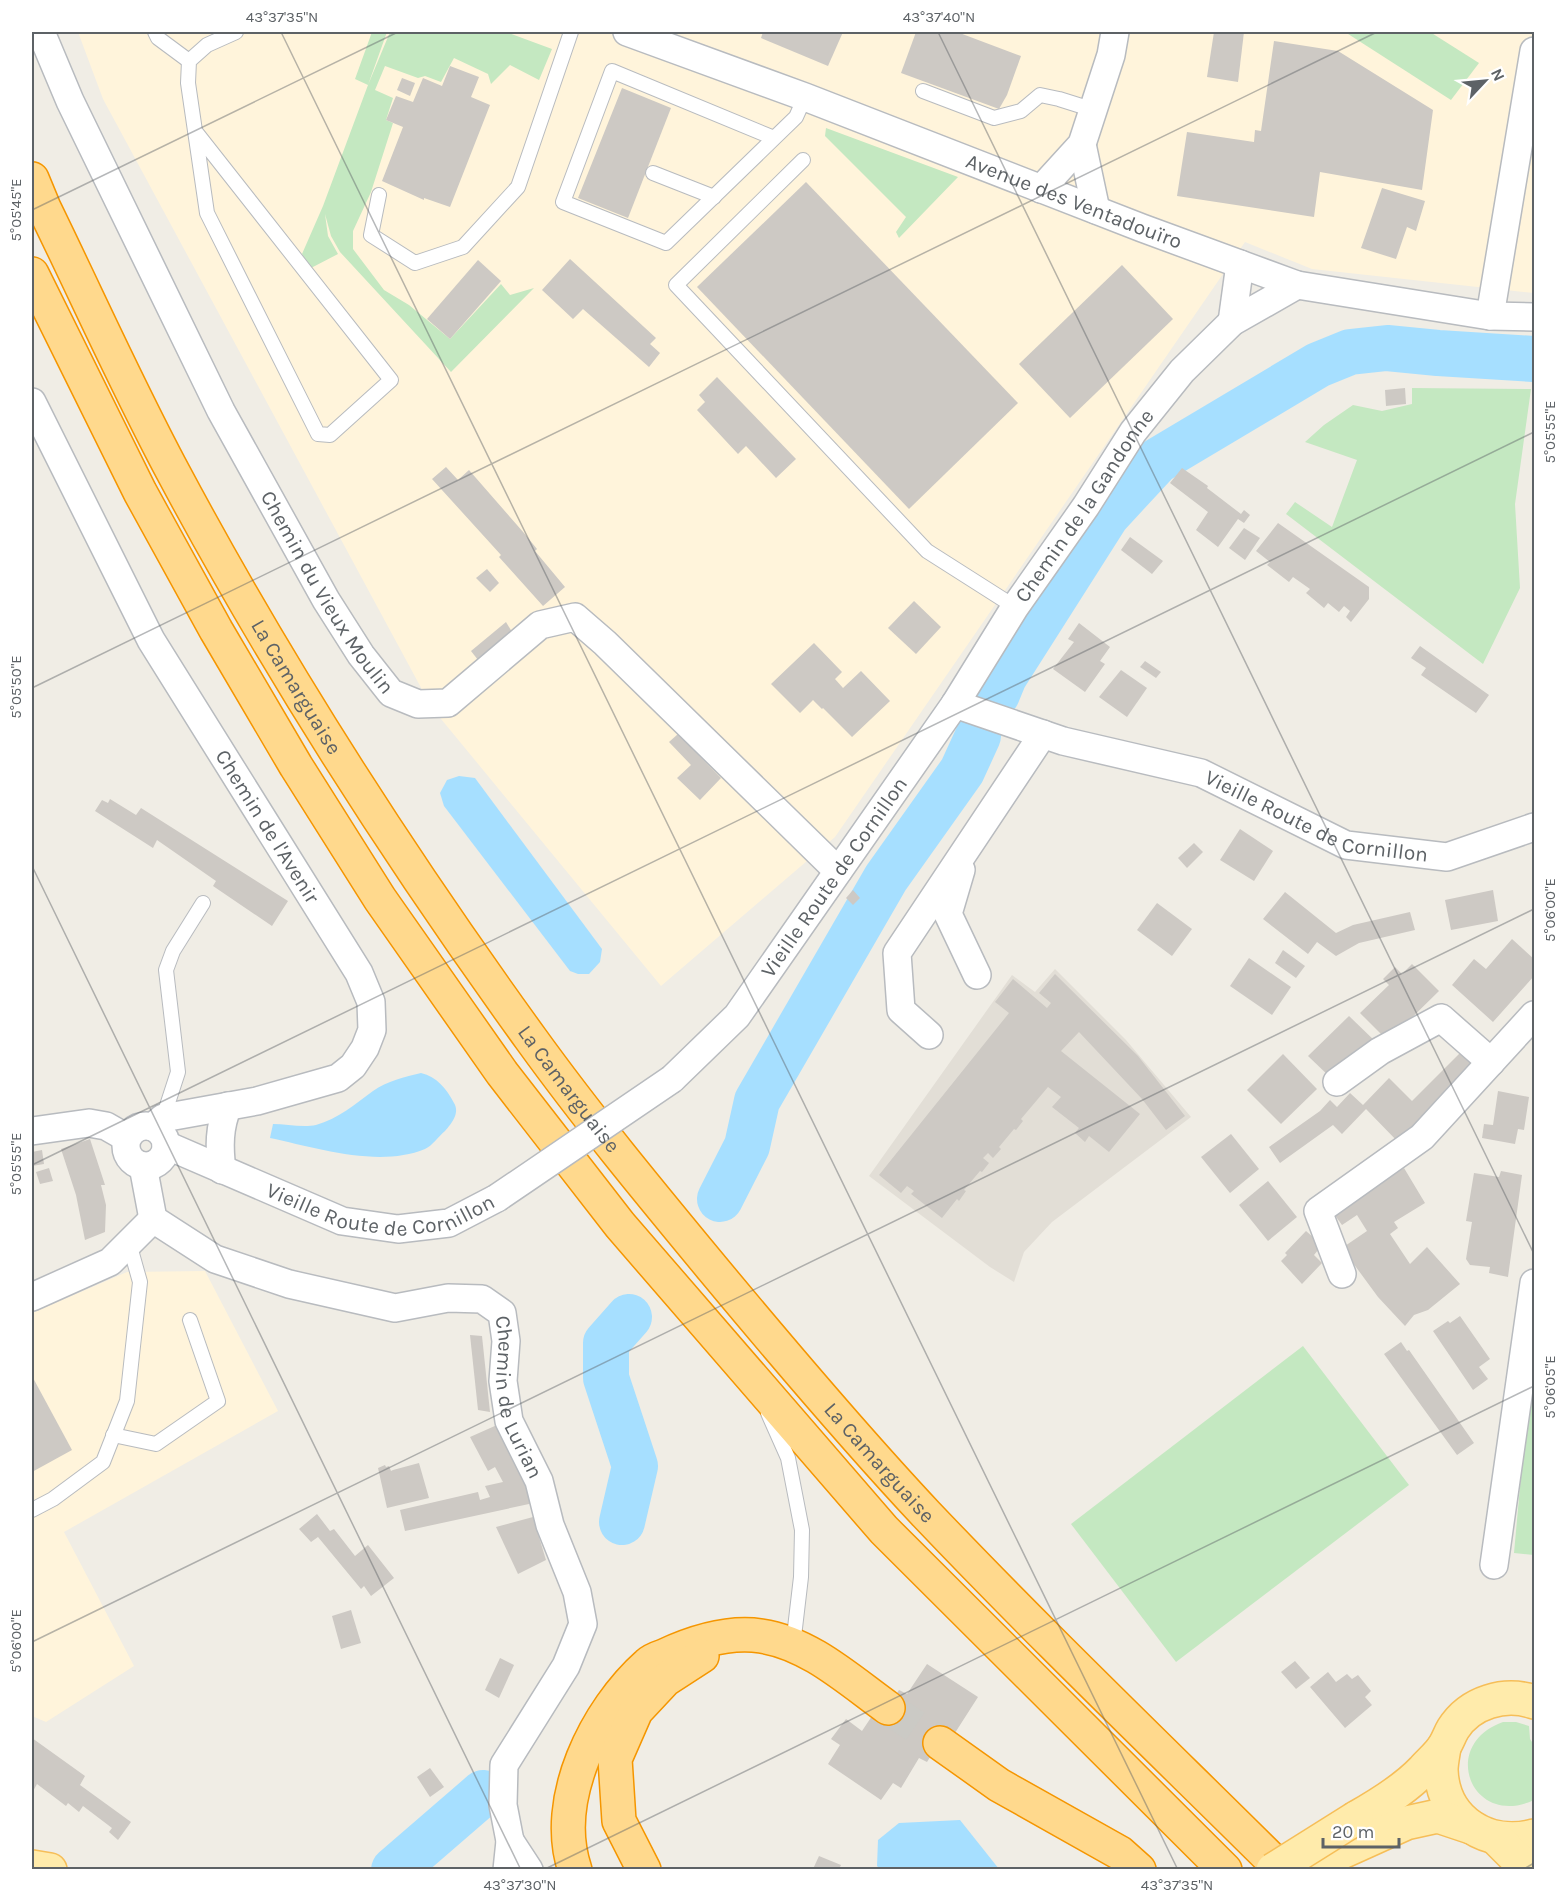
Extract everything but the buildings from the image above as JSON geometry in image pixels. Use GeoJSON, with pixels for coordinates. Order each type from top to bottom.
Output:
{"type":"FeatureCollection","features":[{"type":"Feature","properties":{"kind":"highway","name":"La Camarguaise"},"geometry":{"type":"LineString","coordinates":[[32,179],[172,470],[254,618],[329,742],[410,866],[533,1042],[653,1197],[778,1347],[924,1511],[1019,1609],[1282,1869]]}},
{"type":"Feature","properties":{"kind":"highway","name":"La Camarguaise"},"geometry":{"type":"LineString","coordinates":[[32,274],[140,492],[216,630],[296,766],[380,899],[502,1073],[606,1207],[884,1530],[1225,1869]]}},
{"type":"Feature","properties":{"kind":"highway"},"geometry":{"type":"LineString","coordinates":[[644,1869],[619,1821],[615,1759],[636,1711],[665,1680],[733,1635]]}},
{"type":"Feature","properties":{"kind":"highway"},"geometry":{"type":"LineString","coordinates":[[575,1869],[571,1858],[568,1816],[574,1782],[587,1747],[613,1702],[649,1663],[688,1645],[733,1635],[762,1636],[793,1645],[809,1653],[888,1707]]}},
{"type":"Feature","properties":{"kind":"highway"},"geometry":{"type":"LineString","coordinates":[[940,1743],[999,1785],[1120,1853],[1139,1869]]}},
{"type":"Feature","properties":{"kind":"main road"},"geometry":{"type":"LineString","coordinates":[[1302,1869],[1362,1829],[1444,1747],[1453,1729],[1467,1713],[1484,1703],[1505,1698],[1531,1698]]}},
{"type":"Feature","properties":{"kind":"main road"},"geometry":{"type":"LineString","coordinates":[[1444,1747],[1441,1769],[1444,1791],[1455,1812],[1484,1833],[1525,1869]]}},
{"type":"Feature","properties":{"kind":"main road"},"geometry":{"type":"LineString","coordinates":[[1273,1869],[1362,1829],[1438,1816],[1484,1833],[1519,1840],[1534,1836]]}},
{"type":"Feature","properties":{"kind":"main road"},"geometry":{"type":"LineString","coordinates":[[32,1867],[50,1869]]}},
{"type":"Feature","properties":{"kind":"street","name":"Chemin du Vieux Moulin"},"geometry":{"type":"LineString","coordinates":[[41,32],[70,101],[221,411],[326,600],[361,655],[391,693],[418,704],[448,703],[540,625],[575,617],[614,651],[838,871]]}},
{"type":"Feature","properties":{"kind":"street","name":"Avenue des Ventadouïro"},"geometry":{"type":"LineString","coordinates":[[627,32],[806,97],[1041,189],[1297,285],[1490,316],[1534,317]]}},
{"type":"Feature","properties":{"kind":"street"},"geometry":{"type":"LineString","coordinates":[[1041,189],[1082,144],[1111,55],[1115,32]]}},
{"type":"Feature","properties":{"kind":"street"},"geometry":{"type":"LineString","coordinates":[[1490,316],[1527,132],[1534,51]]}},
{"type":"Feature","properties":{"kind":"street"},"geometry":{"type":"LineString","coordinates":[[1082,144],[1096,210]]}},
{"type":"Feature","properties":{"kind":"street"},"geometry":{"type":"LineString","coordinates":[[1232,322],[1240,264]]}},
{"type":"Feature","properties":{"kind":"street","name":"Chemin de la Gandonne"},"geometry":{"type":"LineString","coordinates":[[955,704],[1015,607],[1086,506],[1133,432],[1182,371],[1232,322],[1297,285]]}},
{"type":"Feature","properties":{"kind":"street","name":"Chemin de l'Avenir"},"geometry":{"type":"LineString","coordinates":[[32,402],[151,640],[359,973],[371,1002],[372,1030],[365,1048],[353,1066],[338,1078],[256,1101],[228,1106],[160,1130]]}},
{"type":"Feature","properties":{"kind":"street","name":"Vieille Route de Cornillon"},"geometry":{"type":"LineString","coordinates":[[160,1130],[222,1170],[342,1221],[398,1229],[449,1222],[497,1198],[672,1078],[737,1016],[955,704],[1053,738],[1201,773],[1346,845],[1447,857],[1534,827]]}},
{"type":"Feature","properties":{"kind":"street"},"geometry":{"type":"LineString","coordinates":[[976,975],[948,914],[961,870],[1053,738]]}},
{"type":"Feature","properties":{"kind":"street"},"geometry":{"type":"LineString","coordinates":[[929,1035],[901,1010],[897,953],[1053,738]]}},
{"type":"Feature","properties":{"kind":"street"},"geometry":{"type":"LineString","coordinates":[[1342,1274],[1318,1211],[1422,1137],[1534,1015]]}},
{"type":"Feature","properties":{"kind":"street"},"geometry":{"type":"LineString","coordinates":[[1337,1082],[1380,1051],[1441,1018],[1491,1062]]}},
{"type":"Feature","properties":{"kind":"street"},"geometry":{"type":"LineString","coordinates":[[222,1170],[221,1122],[228,1106]]}},
{"type":"Feature","properties":{"kind":"street"},"geometry":{"type":"LineString","coordinates":[[32,1131],[89,1123],[106,1126],[127,1138]]}},
{"type":"Feature","properties":{"kind":"street"},"geometry":{"type":"LineString","coordinates":[[147,1126],[160,1130],[166,1151],[160,1161],[143,1166],[132,1161],[128,1156],[126,1144],[127,1138],[135,1129],[147,1126]]}},
{"type":"Feature","properties":{"kind":"street"},"geometry":{"type":"LineString","coordinates":[[32,1297],[110,1262],[153,1219],[143,1166]]}},
{"type":"Feature","properties":{"kind":"street","name":"Chemin de Lurian"},"geometry":{"type":"LineString","coordinates":[[153,1219],[215,1259],[289,1284],[395,1308],[448,1298],[482,1299],[502,1313],[506,1341],[503,1381],[510,1421],[540,1481],[550,1525],[577,1592],[583,1624],[566,1666],[504,1765],[503,1805],[510,1841],[507,1869]]}},
{"type":"Feature","properties":{"kind":"street"},"geometry":{"type":"LineString","coordinates":[[1494,1564],[1534,1282]]}},
{"type":"Feature","properties":{"kind":"street","name":"Chemin de Lurian"},"geometry":{"type":"LineString","coordinates":[[510,1841],[529,1869]]}},
{"type":"Feature","properties":{"kind":"lane"},"geometry":{"type":"LineString","coordinates":[[155,32],[158,38],[189,60]]}},
{"type":"Feature","properties":{"kind":"lane"},"geometry":{"type":"LineString","coordinates":[[195,131],[391,380],[330,435],[318,434],[207,213],[195,131],[188,83],[189,60],[207,45],[236,32]]}},
{"type":"Feature","properties":{"kind":"lane"},"geometry":{"type":"LineString","coordinates":[[379,195],[371,235],[415,263],[463,247],[518,187],[571,32]]}},
{"type":"Feature","properties":{"kind":"lane"},"geometry":{"type":"LineString","coordinates":[[774,138],[612,71],[563,202],[666,243],[796,117],[806,97]]}},
{"type":"Feature","properties":{"kind":"lane"},"geometry":{"type":"LineString","coordinates":[[923,92],[994,118],[1021,111],[1040,95],[1094,110]]}},
{"type":"Feature","properties":{"kind":"lane"},"geometry":{"type":"LineString","coordinates":[[803,160],[676,285],[927,551],[1015,607]]}},
{"type":"Feature","properties":{"kind":"lane"},"geometry":{"type":"LineString","coordinates":[[653,173],[714,197]]}},
{"type":"Feature","properties":{"kind":"lane"},"geometry":{"type":"LineString","coordinates":[[160,1130],[178,1072],[166,970],[173,951],[203,903]]}},
{"type":"Feature","properties":{"kind":"lane"},"geometry":{"type":"LineString","coordinates":[[32,1510],[53,1499],[103,1462],[127,1401],[140,1282],[129,1244]]}},
{"type":"Feature","properties":{"kind":"lane"},"geometry":{"type":"LineString","coordinates":[[113,1435],[156,1444],[218,1401],[190,1320]]}},
{"type":"Feature","properties":{"kind":"lane"},"geometry":{"type":"LineString","coordinates":[[754,1381],[788,1458],[802,1530],[801,1577],[793,1645]]}},
{"type":"Feature","properties":{"kind":"shaded area"},"geometry":{"type":"Polygon","coordinates":[[[78,32],[1534,32],[1534,293],[1312,269],[1245,242],[835,837],[661,986],[432,708],[103,99],[78,32]]]}},
{"type":"Feature","properties":{"kind":"shaded area"},"geometry":{"type":"Polygon","coordinates":[[[1055,969],[1126,1040],[1191,1117],[1052,1222],[1024,1252],[1014,1282],[990,1267],[869,1176],[1012,975],[1035,992],[1055,969]]]}},
{"type":"Feature","properties":{"kind":"shaded area"},"geometry":{"type":"Polygon","coordinates":[[[205,1271],[278,1411],[64,1532],[134,1666],[46,1722],[32,1716],[32,1313],[127,1272],[205,1271]]]}},
{"type":"Feature","properties":{"kind":"green space"},"geometry":{"type":"Polygon","coordinates":[[[372,32],[387,32],[368,85],[355,79],[372,32]]]}},
{"type":"Feature","properties":{"kind":"green space"},"geometry":{"type":"Polygon","coordinates":[[[390,32],[506,32],[552,49],[539,80],[510,65],[491,84],[488,74],[454,58],[441,82],[425,76],[418,78],[385,66],[375,90],[393,98],[386,120],[393,123],[371,192],[353,231],[353,249],[384,290],[409,305],[450,339],[501,284],[510,295],[534,288],[451,372],[340,252],[331,236],[325,214],[328,236],[338,254],[311,268],[302,254],[323,206],[390,32]]]}},
{"type":"Feature","properties":{"kind":"green space"},"geometry":{"type":"Polygon","coordinates":[[[1345,32],[1430,32],[1479,63],[1451,100],[1345,32]]]}},
{"type":"Feature","properties":{"kind":"green space"},"geometry":{"type":"Polygon","coordinates":[[[826,128],[958,177],[899,238],[896,232],[906,217],[825,136],[826,128]]]}},
{"type":"Feature","properties":{"kind":"green space"},"geometry":{"type":"Polygon","coordinates":[[[1412,388],[1531,389],[1515,504],[1520,588],[1483,664],[1286,514],[1295,502],[1332,527],[1357,460],[1305,442],[1324,425],[1353,405],[1382,411],[1412,404],[1412,388]]]}},
{"type":"Feature","properties":{"kind":"green space"},"geometry":{"type":"Polygon","coordinates":[[[1303,1346],[1409,1485],[1176,1662],[1071,1524],[1303,1346]]]}},
{"type":"Feature","properties":{"kind":"green space"},"geometry":{"type":"Polygon","coordinates":[[[1528,1399],[1534,1400],[1534,1555],[1514,1553],[1528,1399]]]}},
{"type":"Feature","properties":{"kind":"green space"},"geometry":{"type":"Polygon","coordinates":[[[1503,1722],[1516,1722],[1529,1726],[1530,1739],[1534,1745],[1534,1800],[1512,1806],[1494,1803],[1480,1794],[1471,1780],[1468,1764],[1472,1748],[1483,1733],[1503,1722]]]}},
{"type":"Feature","properties":{"kind":"water"},"geometry":{"type":"Polygon","coordinates":[[[459,776],[475,778],[602,949],[600,962],[589,974],[570,971],[444,806],[440,793],[447,780],[459,776]]]}},
{"type":"Feature","properties":{"kind":"water"},"geometry":{"type":"Polygon","coordinates":[[[421,1073],[432,1077],[440,1084],[456,1107],[454,1118],[448,1128],[425,1149],[388,1157],[368,1157],[270,1138],[273,1124],[316,1125],[346,1111],[384,1085],[421,1073]]]}},
{"type":"Feature","properties":{"kind":"water"},"geometry":{"type":"Polygon","coordinates":[[[960,1820],[999,1869],[881,1870],[877,1866],[878,1840],[899,1823],[960,1820]]]}},
{"type":"Feature","properties":{"kind":"waterway"},"geometry":{"type":"LineString","coordinates":[[997,694],[1004,677],[1107,515],[1157,461],[1318,365],[1350,352],[1387,348],[1534,359]]}},
{"type":"Feature","properties":{"kind":"waterway"},"geometry":{"type":"LineString","coordinates":[[720,1199],[747,1146],[757,1101],[886,878],[962,771],[978,736]]}},
{"type":"Feature","properties":{"kind":"waterway"},"geometry":{"type":"LineString","coordinates":[[622,1522],[635,1466],[606,1378],[606,1343],[629,1317]]}},
{"type":"Feature","properties":{"kind":"waterway"},"geometry":{"type":"LineString","coordinates":[[394,1870],[483,1793]]}},
{"type":"Feature","properties":{"kind":"tunnel"},"geometry":{"type":"LineString","coordinates":[[888,1708],[940,1743]]}}]}
